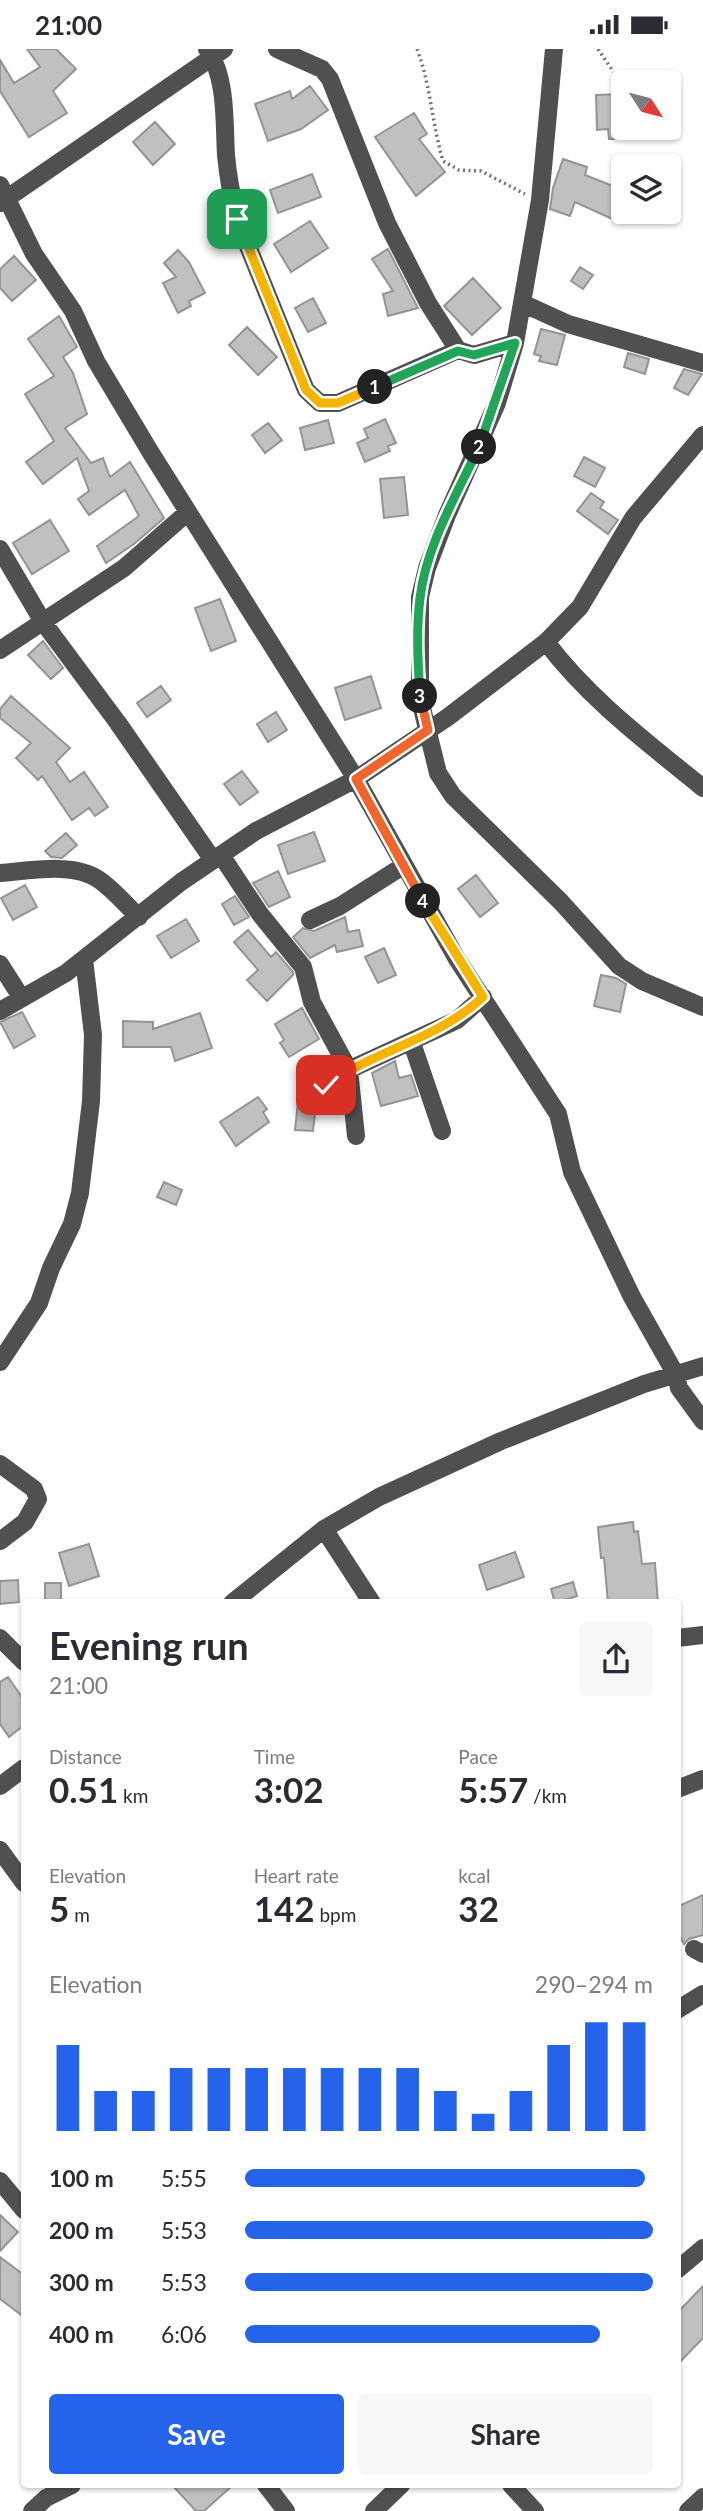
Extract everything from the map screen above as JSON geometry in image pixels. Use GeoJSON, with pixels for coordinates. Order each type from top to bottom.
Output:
{"type":"FeatureCollection","features":[{"type":"Feature","properties":{"kind":"street"},"geometry":{"type":"LineString","coordinates":[[276,49],[322,69],[330,79],[387,223],[428,303],[458,351]]}},
{"type":"Feature","properties":{"kind":"street"},"geometry":{"type":"LineString","coordinates":[[554,49],[540,200],[515,343],[497,403],[447,515],[427,568],[420,597],[420,700],[434,747],[438,773],[453,796],[561,902],[619,966],[642,981],[703,1007]]}},
{"type":"Feature","properties":{"kind":"street"},"geometry":{"type":"LineString","coordinates":[[515,343],[474,355],[458,351],[338,403],[320,403],[306,390],[237,219],[230,191],[215,52],[2,195],[34,254],[73,311],[96,361],[356,779],[403,866],[558,1114],[572,1172],[632,1297],[676,1375],[679,1388],[703,1421]]}},
{"type":"Feature","properties":{"kind":"street"},"geometry":{"type":"LineString","coordinates":[[523,303],[568,324],[703,363]]}},
{"type":"Feature","properties":{"kind":"street"},"geometry":{"type":"LineString","coordinates":[[0,1011],[66,972],[217,857],[256,831],[356,779],[428,730],[546,642],[580,607],[633,518],[703,435]]}},
{"type":"Feature","properties":{"kind":"street"},"geometry":{"type":"LineString","coordinates":[[0,650],[124,568],[188,512]]}},
{"type":"Feature","properties":{"kind":"street"},"geometry":{"type":"LineString","coordinates":[[0,549],[43,622],[260,915],[303,967],[312,1002],[349,1070],[356,1136]]}},
{"type":"Feature","properties":{"kind":"street"},"geometry":{"type":"LineString","coordinates":[[546,642],[571,675],[606,709],[703,788]]}},
{"type":"Feature","properties":{"kind":"street"},"geometry":{"type":"LineString","coordinates":[[310,920],[340,906],[403,866]]}},
{"type":"Feature","properties":{"kind":"street"},"geometry":{"type":"LineString","coordinates":[[0,873],[37,870],[86,874],[97,879],[139,917]]}},
{"type":"Feature","properties":{"kind":"street"},"geometry":{"type":"LineString","coordinates":[[0,1362],[39,1303],[51,1268],[72,1224],[80,1193],[91,1101],[93,1035],[85,958]]}},
{"type":"Feature","properties":{"kind":"street"},"geometry":{"type":"LineString","coordinates":[[0,964],[21,997]]}},
{"type":"Feature","properties":{"kind":"street"},"geometry":{"type":"LineString","coordinates":[[317,1095],[349,1070],[457,1020],[483,997]]}},
{"type":"Feature","properties":{"kind":"street"},"geometry":{"type":"LineString","coordinates":[[412,1043],[442,1131]]}},
{"type":"Feature","properties":{"kind":"street"},"geometry":{"type":"LineString","coordinates":[[237,1599],[324,1529],[446,1465],[644,1384],[703,1366]]}},
{"type":"Feature","properties":{"kind":"street"},"geometry":{"type":"LineString","coordinates":[[0,1464],[33,1489],[38,1499],[35,1509],[25,1522],[0,1541]]}},
{"type":"Feature","properties":{"kind":"street"},"geometry":{"type":"LineString","coordinates":[[324,1529],[369,1599]]}},
{"type":"Feature","properties":{"kind":"street"},"geometry":{"type":"LineString","coordinates":[[681,1638],[703,1635]]}},
{"type":"Feature","properties":{"kind":"street"},"geometry":{"type":"LineString","coordinates":[[0,1638],[21,1659]]}},
{"type":"Feature","properties":{"kind":"street"},"geometry":{"type":"LineString","coordinates":[[0,1786],[21,1770]]}},
{"type":"Feature","properties":{"kind":"street"},"geometry":{"type":"LineString","coordinates":[[681,1787],[703,1779]]}},
{"type":"Feature","properties":{"kind":"street"},"geometry":{"type":"LineString","coordinates":[[0,1850],[21,1879]]}},
{"type":"Feature","properties":{"kind":"street"},"geometry":{"type":"LineString","coordinates":[[681,2002],[703,1994]]}},
{"type":"Feature","properties":{"kind":"street"},"geometry":{"type":"LineString","coordinates":[[0,2181],[21,2206]]}},
{"type":"Feature","properties":{"kind":"street"},"geometry":{"type":"LineString","coordinates":[[681,2267],[703,2248]]}},
{"type":"Feature","properties":{"kind":"street"},"geometry":{"type":"LineString","coordinates":[[32,2511],[46,2498],[66,2488]]}},
{"type":"Feature","properties":{"kind":"street"},"geometry":{"type":"LineString","coordinates":[[268,2488],[286,2511]]}},
{"type":"Feature","properties":{"kind":"street"},"geometry":{"type":"LineString","coordinates":[[374,2511],[398,2488]]}},
{"type":"Feature","properties":{"kind":"street"},"geometry":{"type":"LineString","coordinates":[[514,2488],[535,2511]]}},
{"type":"Feature","properties":{"kind":"street"},"geometry":{"type":"LineString","coordinates":[[688,2511],[703,2497]]}},
{"type":"Feature","properties":{"kind":"path"},"geometry":{"type":"LineString","coordinates":[[416,49],[428,78],[435,134],[443,161],[459,170],[481,170],[540,200]]}},
{"type":"Feature","properties":{"kind":"path"},"geometry":{"type":"LineString","coordinates":[[598,49],[612,70]]}},
{"type":"Feature","properties":{"kind":"building"},"geometry":{"type":"Polygon","coordinates":[[[27,49],[56,49],[76,69],[53,91],[67,113],[29,137],[0,91],[0,60],[14,83],[40,67],[27,49]]]}},
{"type":"Feature","properties":{"kind":"building"},"geometry":{"type":"Polygon","coordinates":[[[310,86],[328,110],[301,129],[268,141],[255,104],[290,91],[292,99],[310,86]]]}},
{"type":"Feature","properties":{"kind":"building"},"geometry":{"type":"Polygon","coordinates":[[[611,94],[611,139],[608,129],[597,130],[596,95],[611,94]]]}},
{"type":"Feature","properties":{"kind":"building"},"geometry":{"type":"Polygon","coordinates":[[[414,113],[427,134],[419,139],[445,172],[416,196],[375,137],[414,113]]]}},
{"type":"Feature","properties":{"kind":"building"},"geometry":{"type":"Polygon","coordinates":[[[155,122],[175,144],[153,165],[133,142],[155,122]]]}},
{"type":"Feature","properties":{"kind":"building"},"geometry":{"type":"Polygon","coordinates":[[[563,159],[587,167],[585,175],[611,185],[611,218],[575,202],[570,216],[550,209],[553,188],[563,159]]]}},
{"type":"Feature","properties":{"kind":"building"},"geometry":{"type":"Polygon","coordinates":[[[312,174],[321,197],[278,213],[270,190],[312,174]]]}},
{"type":"Feature","properties":{"kind":"building"},"geometry":{"type":"Polygon","coordinates":[[[310,221],[328,248],[291,272],[274,244],[310,221]]]}},
{"type":"Feature","properties":{"kind":"building"},"geometry":{"type":"Polygon","coordinates":[[[388,249],[418,308],[388,316],[383,294],[393,291],[372,259],[388,249]]]}},
{"type":"Feature","properties":{"kind":"building"},"geometry":{"type":"Polygon","coordinates":[[[178,250],[189,262],[205,293],[189,301],[191,306],[178,313],[163,283],[176,277],[164,263],[178,250]]]}},
{"type":"Feature","properties":{"kind":"building"},"geometry":{"type":"Polygon","coordinates":[[[14,256],[36,280],[12,301],[0,288],[0,269],[14,256]]]}},
{"type":"Feature","properties":{"kind":"building"},"geometry":{"type":"Polygon","coordinates":[[[580,267],[593,275],[583,289],[571,281],[580,267]]]}},
{"type":"Feature","properties":{"kind":"building"},"geometry":{"type":"Polygon","coordinates":[[[473,278],[501,308],[472,335],[444,306],[473,278]]]}},
{"type":"Feature","properties":{"kind":"building"},"geometry":{"type":"Polygon","coordinates":[[[313,298],[326,323],[308,332],[295,308],[313,298]]]}},
{"type":"Feature","properties":{"kind":"building"},"geometry":{"type":"Polygon","coordinates":[[[59,316],[77,347],[63,357],[73,373],[87,414],[65,428],[91,463],[103,458],[110,477],[130,462],[164,518],[134,544],[106,563],[97,546],[139,516],[125,490],[89,515],[78,499],[89,491],[77,458],[43,484],[26,462],[54,441],[25,394],[54,376],[28,339],[59,316]]]}},
{"type":"Feature","properties":{"kind":"building"},"geometry":{"type":"Polygon","coordinates":[[[247,327],[277,357],[258,375],[229,345],[247,327]]]}},
{"type":"Feature","properties":{"kind":"building"},"geometry":{"type":"Polygon","coordinates":[[[541,329],[565,335],[557,365],[539,361],[541,356],[534,354],[541,329]]]}},
{"type":"Feature","properties":{"kind":"building"},"geometry":{"type":"Polygon","coordinates":[[[628,353],[649,359],[645,374],[624,367],[628,353]]]}},
{"type":"Feature","properties":{"kind":"building"},"geometry":{"type":"Polygon","coordinates":[[[684,369],[702,374],[688,395],[674,388],[684,369]]]}},
{"type":"Feature","properties":{"kind":"building"},"geometry":{"type":"Polygon","coordinates":[[[385,419],[396,443],[388,446],[390,451],[365,462],[357,443],[368,438],[364,429],[385,419]]]}},
{"type":"Feature","properties":{"kind":"building"},"geometry":{"type":"Polygon","coordinates":[[[328,420],[334,443],[305,450],[300,428],[328,420]]]}},
{"type":"Feature","properties":{"kind":"building"},"geometry":{"type":"Polygon","coordinates":[[[268,423],[282,440],[265,453],[252,435],[268,423]]]}},
{"type":"Feature","properties":{"kind":"building"},"geometry":{"type":"Polygon","coordinates":[[[584,457],[605,468],[595,487],[574,476],[584,457]]]}},
{"type":"Feature","properties":{"kind":"building"},"geometry":{"type":"Polygon","coordinates":[[[404,477],[408,515],[384,518],[380,479],[404,477]]]}},
{"type":"Feature","properties":{"kind":"building"},"geometry":{"type":"Polygon","coordinates":[[[591,493],[604,502],[600,508],[618,520],[608,534],[577,511],[591,493]]]}},
{"type":"Feature","properties":{"kind":"building"},"geometry":{"type":"Polygon","coordinates":[[[50,520],[69,551],[32,574],[13,543],[50,520]]]}},
{"type":"Feature","properties":{"kind":"building"},"geometry":{"type":"Polygon","coordinates":[[[220,599],[236,641],[211,651],[195,608],[220,599]]]}},
{"type":"Feature","properties":{"kind":"building"},"geometry":{"type":"Polygon","coordinates":[[[43,641],[63,668],[51,679],[28,655],[43,641]]]}},
{"type":"Feature","properties":{"kind":"building"},"geometry":{"type":"Polygon","coordinates":[[[371,676],[381,708],[345,720],[335,688],[371,676]]]}},
{"type":"Feature","properties":{"kind":"building"},"geometry":{"type":"Polygon","coordinates":[[[161,686],[171,700],[147,717],[137,703],[161,686]]]}},
{"type":"Feature","properties":{"kind":"building"},"geometry":{"type":"Polygon","coordinates":[[[11,696],[70,748],[56,762],[70,782],[84,772],[108,807],[95,816],[89,808],[72,820],[42,776],[38,780],[16,758],[31,743],[0,718],[0,709],[11,696]]]}},
{"type":"Feature","properties":{"kind":"building"},"geometry":{"type":"Polygon","coordinates":[[[276,712],[287,730],[268,742],[257,724],[276,712]]]}},
{"type":"Feature","properties":{"kind":"building"},"geometry":{"type":"Polygon","coordinates":[[[242,771],[258,792],[240,805],[224,784],[242,771]]]}},
{"type":"Feature","properties":{"kind":"building"},"geometry":{"type":"Polygon","coordinates":[[[314,832],[325,861],[288,874],[278,845],[314,832]]]}},
{"type":"Feature","properties":{"kind":"building"},"geometry":{"type":"Polygon","coordinates":[[[66,833],[77,845],[62,858],[51,857],[45,851],[66,833]]]}},
{"type":"Feature","properties":{"kind":"building"},"geometry":{"type":"Polygon","coordinates":[[[278,871],[290,897],[269,907],[253,883],[278,871]]]}},
{"type":"Feature","properties":{"kind":"building"},"geometry":{"type":"Polygon","coordinates":[[[476,875],[498,903],[480,917],[458,889],[476,875]]]}},
{"type":"Feature","properties":{"kind":"building"},"geometry":{"type":"Polygon","coordinates":[[[25,885],[37,907],[13,920],[1,898],[25,885]]]}},
{"type":"Feature","properties":{"kind":"building"},"geometry":{"type":"Polygon","coordinates":[[[235,896],[249,917],[234,925],[222,904],[235,896]]]}},
{"type":"Feature","properties":{"kind":"building"},"geometry":{"type":"Polygon","coordinates":[[[345,917],[348,932],[359,930],[363,946],[337,952],[335,945],[310,958],[293,937],[303,928],[314,931],[345,917]]]}},
{"type":"Feature","properties":{"kind":"building"},"geometry":{"type":"Polygon","coordinates":[[[186,919],[199,941],[171,958],[157,936],[186,919]]]}},
{"type":"Feature","properties":{"kind":"building"},"geometry":{"type":"Polygon","coordinates":[[[248,930],[271,957],[276,952],[293,972],[267,1001],[247,980],[258,970],[234,942],[248,930]]]}},
{"type":"Feature","properties":{"kind":"building"},"geometry":{"type":"Polygon","coordinates":[[[384,948],[396,975],[378,983],[365,957],[384,948]]]}},
{"type":"Feature","properties":{"kind":"building"},"geometry":{"type":"Polygon","coordinates":[[[601,975],[616,978],[626,984],[620,1012],[594,1006],[601,975]]]}},
{"type":"Feature","properties":{"kind":"building"},"geometry":{"type":"Polygon","coordinates":[[[302,1008],[319,1039],[289,1057],[280,1043],[284,1040],[275,1024],[302,1008]]]}},
{"type":"Feature","properties":{"kind":"building"},"geometry":{"type":"Polygon","coordinates":[[[22,1012],[35,1036],[14,1048],[0,1022],[22,1012]]]}},
{"type":"Feature","properties":{"kind":"building"},"geometry":{"type":"Polygon","coordinates":[[[200,1013],[212,1048],[175,1061],[171,1047],[123,1047],[123,1021],[153,1022],[153,1029],[200,1013]]]}},
{"type":"Feature","properties":{"kind":"building"},"geometry":{"type":"Polygon","coordinates":[[[395,1061],[399,1078],[411,1075],[418,1096],[381,1106],[372,1073],[395,1061]]]}},
{"type":"Feature","properties":{"kind":"building"},"geometry":{"type":"Polygon","coordinates":[[[258,1097],[267,1109],[263,1112],[269,1122],[236,1146],[220,1122],[258,1097]]]}},
{"type":"Feature","properties":{"kind":"building"},"geometry":{"type":"Polygon","coordinates":[[[298,1101],[316,1106],[313,1131],[295,1130],[298,1101]]]}},
{"type":"Feature","properties":{"kind":"building"},"geometry":{"type":"Polygon","coordinates":[[[164,1182],[182,1190],[176,1205],[157,1197],[164,1182]]]}},
{"type":"Feature","properties":{"kind":"building"},"geometry":{"type":"Polygon","coordinates":[[[633,1522],[634,1532],[638,1531],[642,1564],[655,1563],[658,1599],[608,1599],[598,1527],[633,1522]]]}},
{"type":"Feature","properties":{"kind":"building"},"geometry":{"type":"Polygon","coordinates":[[[89,1544],[99,1576],[69,1586],[59,1553],[89,1544]]]}},
{"type":"Feature","properties":{"kind":"building"},"geometry":{"type":"Polygon","coordinates":[[[515,1552],[524,1577],[487,1590],[479,1565],[515,1552]]]}},
{"type":"Feature","properties":{"kind":"building"},"geometry":{"type":"Polygon","coordinates":[[[18,1580],[19,1602],[0,1604],[0,1581],[18,1580]]]}},
{"type":"Feature","properties":{"kind":"building"},"geometry":{"type":"Polygon","coordinates":[[[573,1582],[577,1596],[554,1599],[551,1589],[573,1582]]]}},
{"type":"Feature","properties":{"kind":"building"},"geometry":{"type":"Polygon","coordinates":[[[45,1583],[61,1583],[61,1599],[45,1599],[45,1583]]]}},
{"type":"Feature","properties":{"kind":"building"},"geometry":{"type":"Polygon","coordinates":[[[8,1677],[21,1696],[21,1727],[9,1737],[0,1724],[0,1682],[8,1677]]]}},
{"type":"Feature","properties":{"kind":"building"},"geometry":{"type":"Polygon","coordinates":[[[703,1895],[703,1935],[689,1939],[684,1944],[681,1938],[681,1905],[703,1895]]]}},
{"type":"Feature","properties":{"kind":"building"},"geometry":{"type":"Polygon","coordinates":[[[0,2215],[18,2232],[0,2251],[0,2215]]]}},
{"type":"Feature","properties":{"kind":"building"},"geometry":{"type":"Polygon","coordinates":[[[0,2257],[21,2273],[21,2315],[0,2299],[0,2257]]]}},
{"type":"Feature","properties":{"kind":"building"},"geometry":{"type":"Polygon","coordinates":[[[703,2286],[703,2338],[681,2361],[681,2309],[703,2286]]]}},
{"type":"Feature","properties":{"kind":"building"},"geometry":{"type":"Polygon","coordinates":[[[175,2488],[230,2488],[204,2511],[196,2511],[175,2488]]]}},
{"type":"Feature","properties":{"kind":"route"},"geometry":{"type":"LineString","coordinates":[[237,219],[297,373],[306,390],[320,403],[338,403],[458,351],[474,355],[515,343],[497,403],[447,515],[427,568],[420,597],[420,700],[428,730],[356,779],[422,900],[483,997],[457,1020],[412,1043],[360,1064],[326,1085]]}}]}
